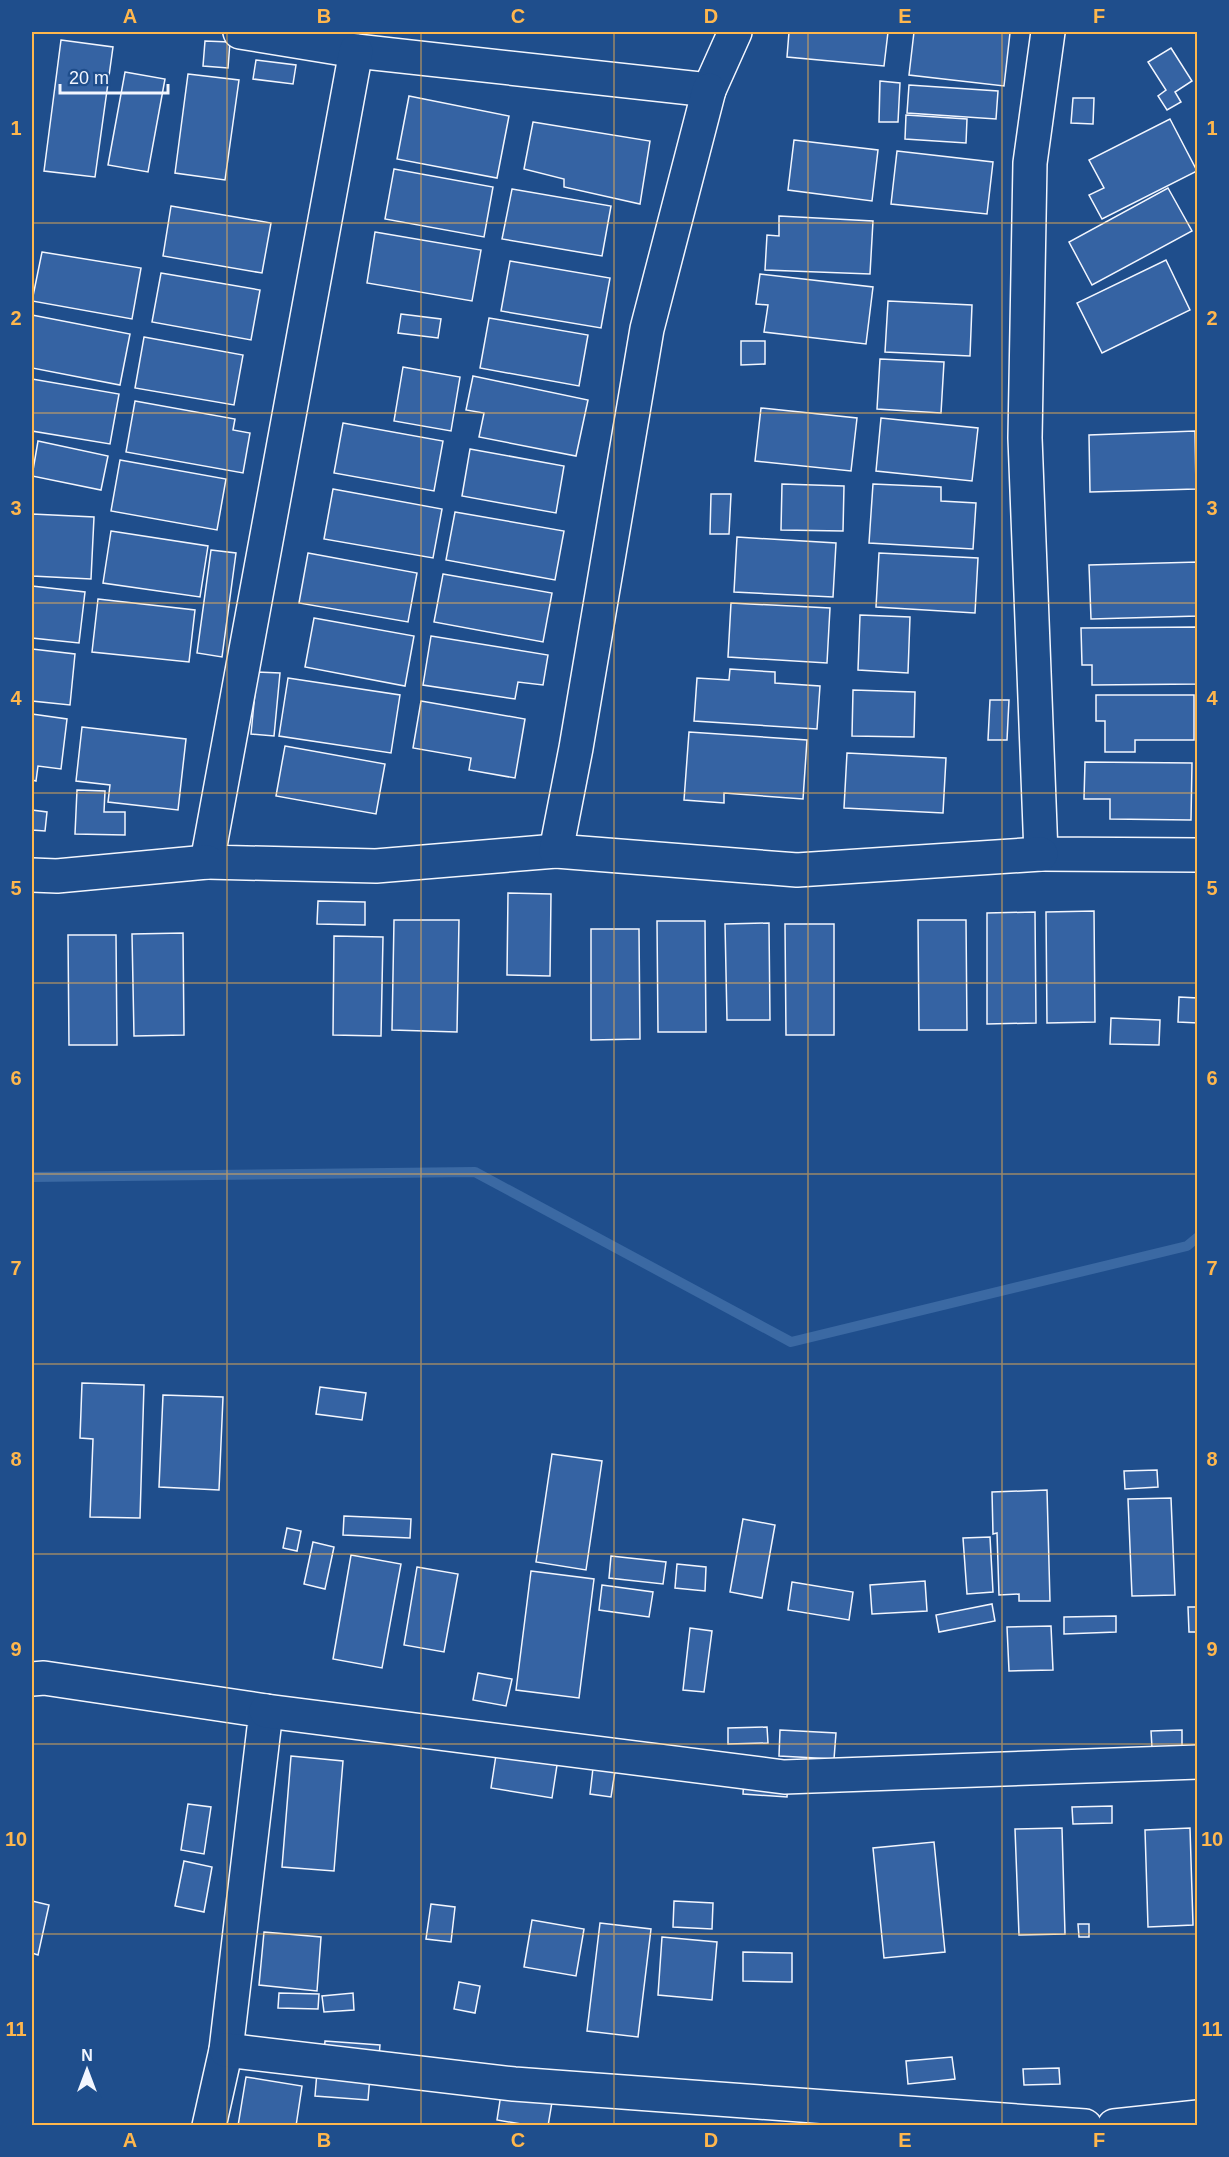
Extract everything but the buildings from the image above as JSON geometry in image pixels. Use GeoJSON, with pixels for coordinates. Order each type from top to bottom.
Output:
{"type":"FeatureCollection","features":[{"type":"Feature","properties":{"kind":"street"},"geometry":{"type":"LineString","coordinates":[[240,32],[356,51],[709,90]]}},
{"type":"Feature","properties":{"kind":"street"},"geometry":{"type":"LineString","coordinates":[[556,851],[576,748],[647,329],[709,90],[735,32]]}},
{"type":"Feature","properties":{"kind":"street"},"geometry":{"type":"LineString","coordinates":[[1041,854],[1024,438],[1030,163],[1048,32]]}},
{"type":"Feature","properties":{"kind":"street"},"geometry":{"type":"LineString","coordinates":[[207,862],[356,51]]}},
{"type":"Feature","properties":{"kind":"street"},"geometry":{"type":"LineString","coordinates":[[32,875],[57,876],[207,862],[376,866],[556,851],[797,870],[1041,854],[1197,855]]}},
{"type":"Feature","properties":{"kind":"street"},"geometry":{"type":"LineString","coordinates":[[32,1679],[45,1678],[266,1711],[784,1778],[1197,1762]]}},
{"type":"Feature","properties":{"kind":"street"},"geometry":{"type":"LineString","coordinates":[[209,2126],[226,2050],[266,1711]]}},
{"type":"Feature","properties":{"kind":"street"},"geometry":{"type":"LineString","coordinates":[[226,2050],[514,2084],[1085,2126]]}},
{"type":"Feature","properties":{"kind":"street"},"geometry":{"type":"LineString","coordinates":[[1113,2126],[1197,2117]]}},
{"type":"Feature","properties":{"kind":"waterway"},"geometry":{"type":"LineString","coordinates":[[32,1177],[475,1172],[791,1342],[1187,1246],[1198,1237]]}}]}
